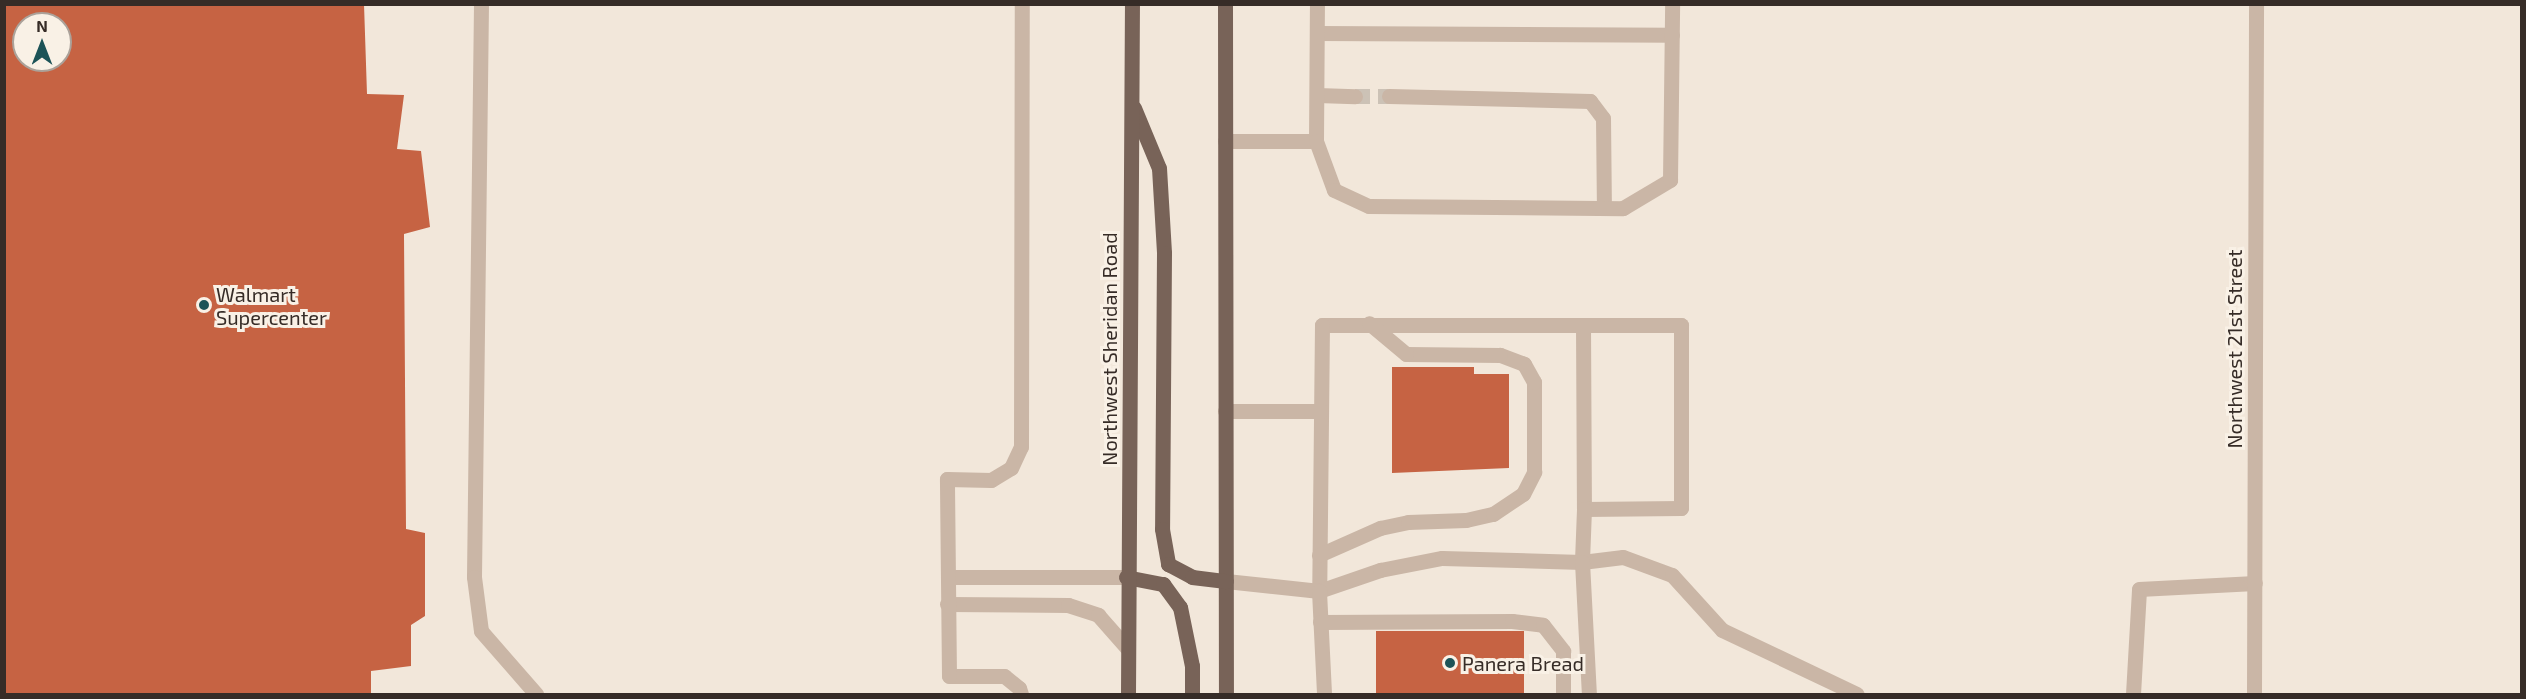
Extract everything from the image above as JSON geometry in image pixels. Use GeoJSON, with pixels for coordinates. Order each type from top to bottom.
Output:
{"type":"FeatureCollection","features":[{"type":"Feature","properties":{"kind":"main road","name":"Northwest Sheridan Road"},"geometry":{"type":"LineString","coordinates":[[1128,694],[1126,577],[1132,4]]}},
{"type":"Feature","properties":{"kind":"main road"},"geometry":{"type":"LineString","coordinates":[[1224,4],[1226,694]]}},
{"type":"Feature","properties":{"kind":"main road"},"geometry":{"type":"LineString","coordinates":[[1131,103],[1159,168],[1164,276],[1162,529],[1168,564],[1192,577],[1226,581]]}},
{"type":"Feature","properties":{"kind":"main road"},"geometry":{"type":"LineString","coordinates":[[1126,577],[1163,584],[1180,607],[1191,666],[1192,694]]}},
{"type":"Feature","properties":{"kind":"street"},"geometry":{"type":"LineString","coordinates":[[481,4],[474,577],[481,631],[536,694]]}},
{"type":"Feature","properties":{"kind":"street"},"geometry":{"type":"LineString","coordinates":[[1021,694],[1004,676],[949,676],[947,479],[991,480],[1011,468],[1021,447],[1022,4]]}},
{"type":"Feature","properties":{"kind":"street"},"geometry":{"type":"LineString","coordinates":[[1317,4],[1316,141],[1334,190],[1369,206],[1604,208],[1623,208],[1670,180],[1672,4]]}},
{"type":"Feature","properties":{"kind":"street","name":"Northwest 21st Street"},"geometry":{"type":"LineString","coordinates":[[2254,694],[2256,4]]}},
{"type":"Feature","properties":{"kind":"street"},"geometry":{"type":"LineString","coordinates":[[1317,33],[1672,35]]}},
{"type":"Feature","properties":{"kind":"street"},"geometry":{"type":"LineString","coordinates":[[1317,96],[1355,96]]}},
{"type":"Feature","properties":{"kind":"street"},"geometry":{"type":"LineString","coordinates":[[1389,96],[1590,101],[1603,118],[1604,208]]}},
{"type":"Feature","properties":{"kind":"street"},"geometry":{"type":"LineString","coordinates":[[1225,141],[1316,141]]}},
{"type":"Feature","properties":{"kind":"street"},"geometry":{"type":"LineString","coordinates":[[1319,555],[1380,528],[1493,514],[1523,494],[1534,472],[1534,382],[1524,364],[1500,355],[1406,354],[1369,323]]}},
{"type":"Feature","properties":{"kind":"street"},"geometry":{"type":"LineString","coordinates":[[1324,694],[1318,591],[1322,324],[1681,325],[1681,508],[1584,509]]}},
{"type":"Feature","properties":{"kind":"street"},"geometry":{"type":"LineString","coordinates":[[1583,325],[1582,562],[1589,694]]}},
{"type":"Feature","properties":{"kind":"street"},"geometry":{"type":"LineString","coordinates":[[1225,411],[1321,411]]}},
{"type":"Feature","properties":{"kind":"street"},"geometry":{"type":"LineString","coordinates":[[1226,581],[1318,591],[1380,570],[1442,558],[1582,562],[1623,557],[1672,575],[1722,630],[1857,694]]}},
{"type":"Feature","properties":{"kind":"street"},"geometry":{"type":"LineString","coordinates":[[948,577],[1126,577]]}},
{"type":"Feature","properties":{"kind":"street"},"geometry":{"type":"LineString","coordinates":[[2133,694],[2139,589],[2254,583]]}},
{"type":"Feature","properties":{"kind":"street"},"geometry":{"type":"LineString","coordinates":[[947,604],[1068,605],[1098,615],[1128,648]]}},
{"type":"Feature","properties":{"kind":"street"},"geometry":{"type":"LineString","coordinates":[[1320,622],[1512,621],[1543,625],[1563,651],[1563,694]]}},
{"type":"Feature","properties":{"kind":"building","name":"Walmart Supercenter"},"geometry":{"type":"Polygon","coordinates":[[[4,4],[364,4],[367,94],[404,95],[397,149],[421,151],[430,227],[404,234],[406,529],[425,533],[425,616],[411,625],[411,666],[371,671],[371,694],[4,694],[4,4]]]}},
{"type":"Feature","properties":{"kind":"building"},"geometry":{"type":"Polygon","coordinates":[[[1392,367],[1474,367],[1474,374],[1509,374],[1509,468],[1392,473],[1392,367]]]}},
{"type":"Feature","properties":{"kind":"building","name":"Panera Bread"},"geometry":{"type":"Polygon","coordinates":[[[1376,631],[1524,631],[1524,694],[1376,694],[1376,631]]]}},
{"type":"Feature","properties":{"kind":"tunnel"},"geometry":{"type":"LineString","coordinates":[[1355,96],[1389,96]]}},
{"type":"Feature","properties":{"kind":"place","name":"Walmart Supercenter"},"geometry":{"type":"Point","coordinates":[204,305]}},
{"type":"Feature","properties":{"kind":"place","name":"Panera Bread"},"geometry":{"type":"Point","coordinates":[1450,663]}}]}
